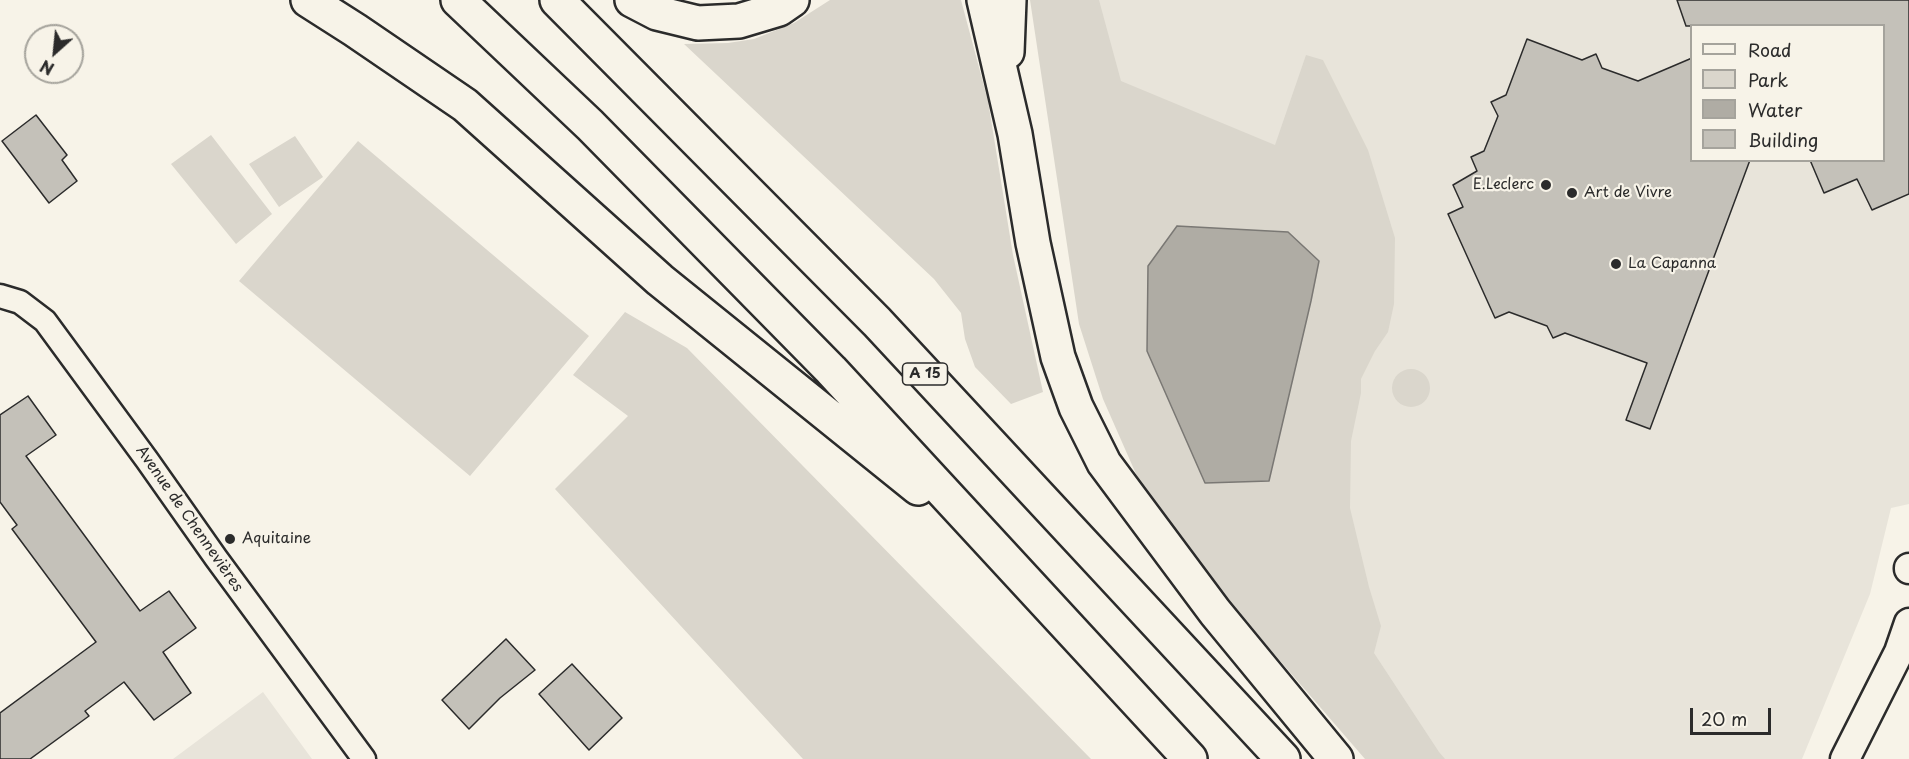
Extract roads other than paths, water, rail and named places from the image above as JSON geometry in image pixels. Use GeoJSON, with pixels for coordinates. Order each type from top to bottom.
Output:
{"type":"FeatureCollection","features":[{"type":"Feature","properties":{"kind":"highway"},"geometry":{"type":"LineString","coordinates":[[308,0],[465,105],[660,280],[1011,563]]}},
{"type":"Feature","properties":{"kind":"highway"},"geometry":{"type":"LineString","coordinates":[[458,0],[624,159],[831,370],[1191,759]]}},
{"type":"Feature","properties":{"kind":"highway","name":"A 15"},"geometry":{"type":"LineString","coordinates":[[556,0],[877,322],[1284,759]]}},
{"type":"Feature","properties":{"kind":"highway"},"geometry":{"type":"LineString","coordinates":[[632,0],[657,13],[698,23],[739,21],[779,9],[792,0]]}},
{"type":"Feature","properties":{"kind":"highway"},"geometry":{"type":"LineString","coordinates":[[984,0],[1014,134],[1033,243],[1058,357],[1076,407],[1104,463],[1215,612],[1336,759]]}},
{"type":"Feature","properties":{"kind":"highway"},"geometry":{"type":"LineString","coordinates":[[1005,96],[1009,0]]}},
{"type":"Feature","properties":{"kind":"street","name":"Avenue de Chennevières"},"geometry":{"type":"LineString","coordinates":[[0,296],[20,302],[45,321],[364,759]]}},
{"type":"Feature","properties":{"kind":"street"},"geometry":{"type":"LineString","coordinates":[[1845,759],[1899,652],[1909,623]]}},
{"type":"Feature","properties":{"kind":"street"},"geometry":{"type":"LineString","coordinates":[[1862,759],[1909,671]]}},
{"type":"Feature","properties":{"kind":"water"},"geometry":{"type":"Polygon","coordinates":[[[1177,226],[1288,232],[1319,261],[1269,481],[1205,483],[1147,351],[1148,266],[1177,226]]]}},
{"type":"Feature","properties":{"kind":"place","name":"E.Leclerc"},"geometry":{"type":"Point","coordinates":[1546,185]}},
{"type":"Feature","properties":{"kind":"place","name":"Art de Vivre"},"geometry":{"type":"Point","coordinates":[1572,193]}},
{"type":"Feature","properties":{"kind":"place","name":"La Capanna"},"geometry":{"type":"Point","coordinates":[1616,264]}},
{"type":"Feature","properties":{"kind":"place","name":"Aquitaine"},"geometry":{"type":"Point","coordinates":[230,539]}}]}
